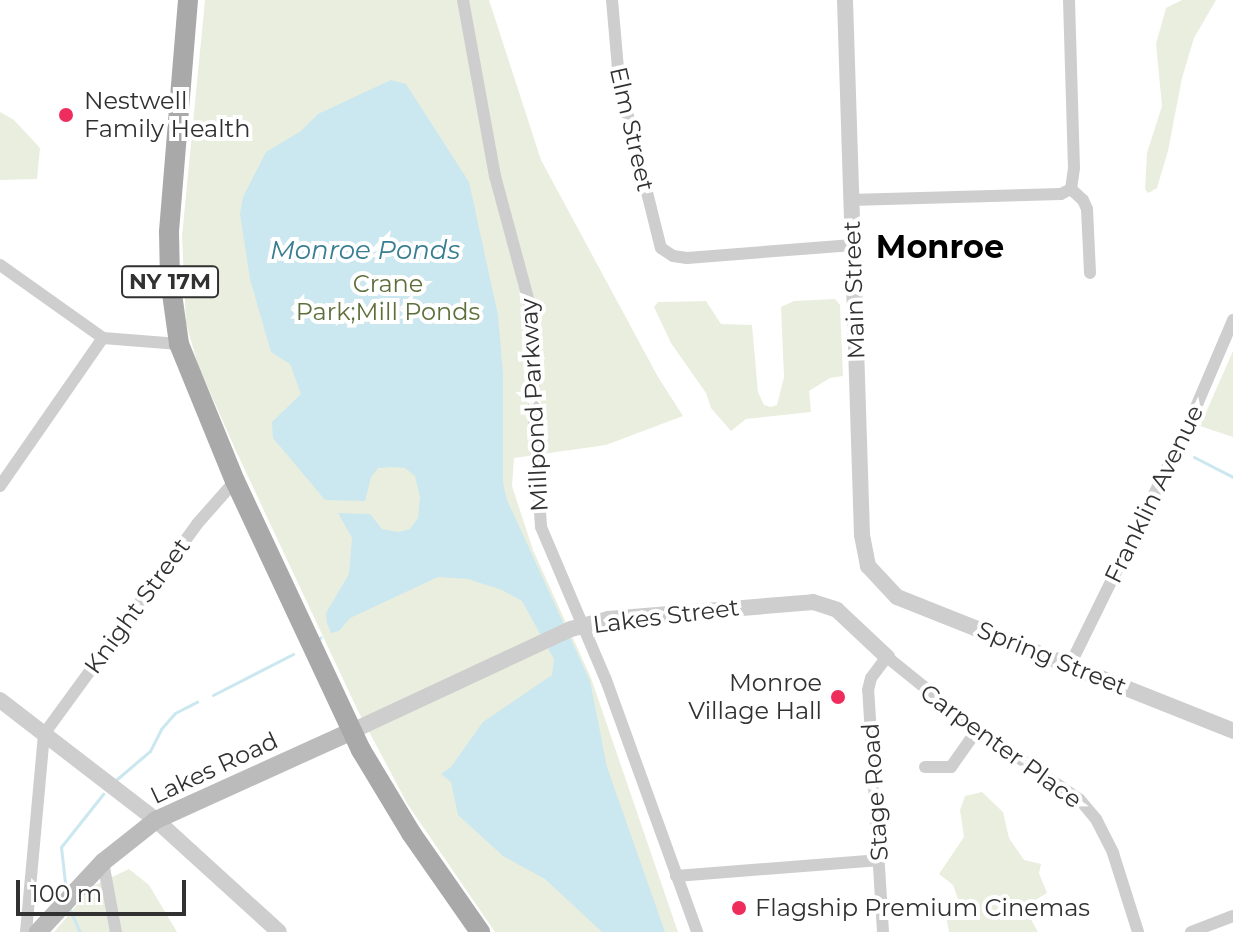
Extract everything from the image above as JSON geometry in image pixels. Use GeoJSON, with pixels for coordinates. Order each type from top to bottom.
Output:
{"type":"FeatureCollection","features":[{"type":"Feature","properties":{"kind":"main road","name":"NY 17M"},"geometry":{"type":"LineString","coordinates":[[188,0],[169,232],[170,279],[179,344],[235,481],[352,731],[392,803],[480,932]]}},
{"type":"Feature","properties":{"kind":"main road","name":"Lakes Road"},"geometry":{"type":"LineString","coordinates":[[38,932],[103,862],[156,820],[352,731]]}},
{"type":"Feature","properties":{"kind":"street","name":"Millpond Parkway"},"geometry":{"type":"LineString","coordinates":[[463,0],[495,176],[534,321],[538,511],[547,547],[575,628],[606,680],[697,932]]}},
{"type":"Feature","properties":{"kind":"street","name":"Elm Street"},"geometry":{"type":"LineString","coordinates":[[612,0],[619,80],[657,238],[667,253],[687,258],[852,245]]}},
{"type":"Feature","properties":{"kind":"street","name":"Main Street"},"geometry":{"type":"LineString","coordinates":[[845,0],[862,548],[875,578]]}},
{"type":"Feature","properties":{"kind":"street"},"geometry":{"type":"LineString","coordinates":[[1069,0],[1074,168],[1071,189]]}},
{"type":"Feature","properties":{"kind":"street"},"geometry":{"type":"LineString","coordinates":[[850,200],[1061,194],[1071,189]]}},
{"type":"Feature","properties":{"kind":"street"},"geometry":{"type":"LineString","coordinates":[[1071,189],[1083,200],[1087,209],[1090,273]]}},
{"type":"Feature","properties":{"kind":"street"},"geometry":{"type":"LineString","coordinates":[[0,265],[103,338],[179,344]]}},
{"type":"Feature","properties":{"kind":"street","name":"Franklin Avenue"},"geometry":{"type":"LineString","coordinates":[[1070,665],[1190,421],[1233,320]]}},
{"type":"Feature","properties":{"kind":"street"},"geometry":{"type":"LineString","coordinates":[[0,486],[103,338]]}},
{"type":"Feature","properties":{"kind":"street","name":"Knight Street"},"geometry":{"type":"LineString","coordinates":[[44,734],[204,515],[235,481]]}},
{"type":"Feature","properties":{"kind":"street","name":"Spring Street"},"geometry":{"type":"LineString","coordinates":[[875,578],[897,597],[1233,731]]}},
{"type":"Feature","properties":{"kind":"street","name":"Lakes Street"},"geometry":{"type":"LineString","coordinates":[[352,731],[575,628],[608,619],[813,602],[837,610],[887,657]]}},
{"type":"Feature","properties":{"kind":"street","name":"Carpenter Place"},"geometry":{"type":"LineString","coordinates":[[887,657],[977,730],[1059,785],[1096,819],[1113,853],[1138,932]]}},
{"type":"Feature","properties":{"kind":"street","name":"Stage Road"},"geometry":{"type":"LineString","coordinates":[[883,932],[868,690],[871,678],[887,657]]}},
{"type":"Feature","properties":{"kind":"street"},"geometry":{"type":"LineString","coordinates":[[0,700],[156,820],[279,932]]}},
{"type":"Feature","properties":{"kind":"street"},"geometry":{"type":"LineString","coordinates":[[925,767],[951,767],[977,730]]}},
{"type":"Feature","properties":{"kind":"street"},"geometry":{"type":"LineString","coordinates":[[26,932],[44,734]]}},
{"type":"Feature","properties":{"kind":"street"},"geometry":{"type":"LineString","coordinates":[[676,876],[880,860]]}},
{"type":"Feature","properties":{"kind":"street"},"geometry":{"type":"LineString","coordinates":[[103,862],[116,932]]}},
{"type":"Feature","properties":{"kind":"street"},"geometry":{"type":"LineString","coordinates":[[1191,932],[1233,916]]}},
{"type":"Feature","properties":{"kind":"green space","name":"Crane Park;Mill Ponds"},"geometry":{"type":"Polygon","coordinates":[[[205,0],[489,0],[541,160],[658,377],[683,416],[606,445],[514,458],[512,486],[533,550],[591,678],[678,932],[495,932],[408,805],[358,711],[236,451],[198,365],[186,323],[182,236],[205,0]]]}},
{"type":"Feature","properties":{"kind":"green space"},"geometry":{"type":"Polygon","coordinates":[[[1182,0],[1216,0],[1194,38],[1182,78],[1168,151],[1157,188],[1148,193],[1145,189],[1147,153],[1162,106],[1156,44],[1166,8],[1182,0]]]}},
{"type":"Feature","properties":{"kind":"green space"},"geometry":{"type":"Polygon","coordinates":[[[0,112],[14,120],[40,148],[37,179],[0,180],[0,112]]]}},
{"type":"Feature","properties":{"kind":"green space"},"geometry":{"type":"Polygon","coordinates":[[[835,299],[840,305],[843,376],[830,378],[809,391],[811,412],[746,419],[731,431],[711,408],[706,393],[671,343],[654,307],[658,302],[706,301],[721,324],[752,325],[758,392],[764,405],[771,407],[777,405],[784,377],[781,307],[794,301],[835,299]]]}},
{"type":"Feature","properties":{"kind":"green space"},"geometry":{"type":"Polygon","coordinates":[[[1233,351],[1233,437],[1200,426],[1233,351]]]}},
{"type":"Feature","properties":{"kind":"green space"},"geometry":{"type":"Polygon","coordinates":[[[982,792],[1003,812],[1009,838],[1024,860],[1041,864],[1039,873],[1047,893],[1024,907],[1038,932],[949,932],[946,916],[959,902],[953,885],[939,874],[964,837],[960,810],[965,796],[982,792]]]}},
{"type":"Feature","properties":{"kind":"green space"},"geometry":{"type":"Polygon","coordinates":[[[129,869],[149,885],[177,932],[54,932],[93,886],[129,869]]]}},
{"type":"Feature","properties":{"kind":"water","name":"Monroe Ponds"},"geometry":{"type":"Polygon","coordinates":[[[391,80],[406,84],[469,182],[498,315],[503,374],[503,483],[507,500],[590,681],[607,767],[665,932],[602,932],[545,879],[503,856],[458,815],[451,782],[441,774],[451,767],[483,722],[552,675],[554,659],[522,601],[502,590],[468,579],[438,577],[350,618],[339,631],[331,633],[327,623],[326,613],[349,574],[352,538],[338,513],[370,514],[382,529],[398,532],[410,529],[418,518],[420,497],[415,476],[405,468],[391,467],[378,468],[371,477],[365,501],[325,500],[273,438],[272,422],[301,394],[290,364],[271,352],[250,279],[240,214],[243,197],[266,152],[301,131],[318,114],[391,80]]]}},
{"type":"Feature","properties":{"kind":"waterway"},"geometry":{"type":"LineString","coordinates":[[1194,457],[1233,477]]}},
{"type":"Feature","properties":{"kind":"waterway"},"geometry":{"type":"LineString","coordinates":[[213,695],[293,654]]}},
{"type":"Feature","properties":{"kind":"waterway"},"geometry":{"type":"LineString","coordinates":[[117,779],[150,751],[161,729],[175,713],[197,702]]}},
{"type":"Feature","properties":{"kind":"waterway"},"geometry":{"type":"LineString","coordinates":[[66,891],[61,847],[103,794]]}},
{"type":"Feature","properties":{"kind":"waterway"},"geometry":{"type":"LineString","coordinates":[[70,910],[80,932]]}},
{"type":"Feature","properties":{"kind":"place","name":"Nestwell Family Health"},"geometry":{"type":"Point","coordinates":[66,115]}},
{"type":"Feature","properties":{"kind":"place","name":"Monroe Village Hall"},"geometry":{"type":"Point","coordinates":[838,697]}},
{"type":"Feature","properties":{"kind":"place","name":"Flagship Premium Cinemas"},"geometry":{"type":"Point","coordinates":[739,908]}},
{"type":"Feature","properties":{"kind":"district","name":"Monroe"},"geometry":{"type":"Point","coordinates":[940,247]}}]}
